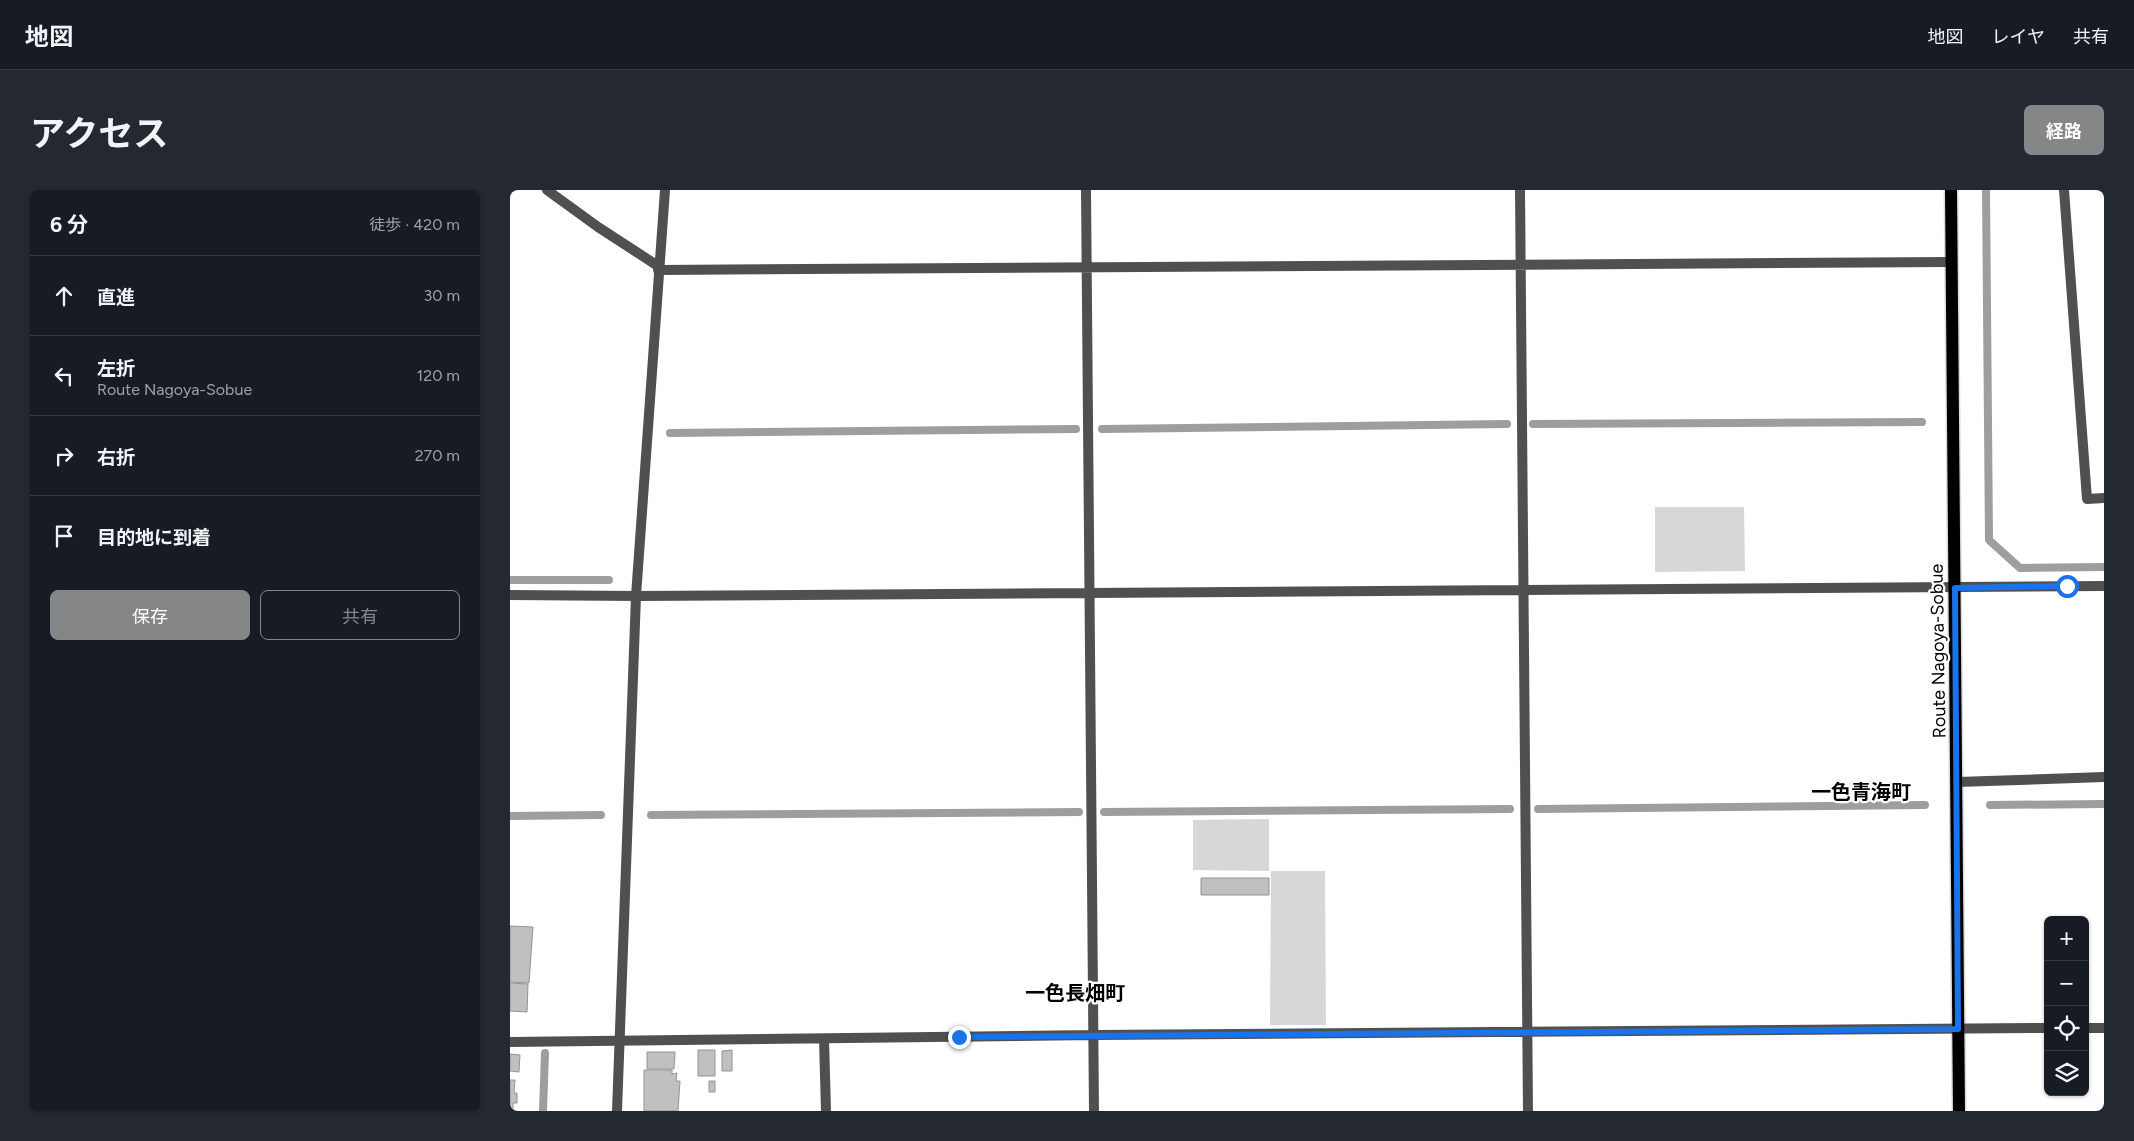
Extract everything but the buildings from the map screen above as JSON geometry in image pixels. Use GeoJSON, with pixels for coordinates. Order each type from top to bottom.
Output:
{"type":"FeatureCollection","features":[{"type":"Feature","properties":{"kind":"main road","name":"Route Nagoya-Sobue"},"geometry":{"type":"LineString","coordinates":[[1951,190],[1959,1111]]}},
{"type":"Feature","properties":{"kind":"street"},"geometry":{"type":"LineString","coordinates":[[547,190],[658,268],[1952,262]]}},
{"type":"Feature","properties":{"kind":"street"},"geometry":{"type":"LineString","coordinates":[[617,1111],[636,596],[665,190]]}},
{"type":"Feature","properties":{"kind":"street"},"geometry":{"type":"LineString","coordinates":[[1086,190],[1094,1111]]}},
{"type":"Feature","properties":{"kind":"street"},"geometry":{"type":"LineString","coordinates":[[1520,190],[1528,1111]]}},
{"type":"Feature","properties":{"kind":"street"},"geometry":{"type":"LineString","coordinates":[[2064,190],[2087,499],[2104,498]]}},
{"type":"Feature","properties":{"kind":"street"},"geometry":{"type":"LineString","coordinates":[[510,594],[636,596],[2104,586]]}},
{"type":"Feature","properties":{"kind":"street"},"geometry":{"type":"LineString","coordinates":[[1957,782],[2104,777]]}},
{"type":"Feature","properties":{"kind":"street"},"geometry":{"type":"LineString","coordinates":[[510,1042],[1093,1035],[2044,1028]]}},
{"type":"Feature","properties":{"kind":"street"},"geometry":{"type":"LineString","coordinates":[[2089,1028],[2104,1028]]}},
{"type":"Feature","properties":{"kind":"street"},"geometry":{"type":"LineString","coordinates":[[824,1039],[826,1111]]}},
{"type":"Feature","properties":{"kind":"shaded area"},"geometry":{"type":"Polygon","coordinates":[[[1655,507],[1744,507],[1745,571],[1655,572],[1655,507]]]}},
{"type":"Feature","properties":{"kind":"shaded area"},"geometry":{"type":"Polygon","coordinates":[[[1269,819],[1269,871],[1193,870],[1193,820],[1269,819]]]}},
{"type":"Feature","properties":{"kind":"shaded area"},"geometry":{"type":"Polygon","coordinates":[[[1271,871],[1325,871],[1326,1025],[1270,1025],[1271,871]]]}},
{"type":"Feature","properties":{"kind":"waterway"},"geometry":{"type":"LineString","coordinates":[[1986,190],[1989,540],[2020,568],[2104,567]]}},
{"type":"Feature","properties":{"kind":"waterway"},"geometry":{"type":"LineString","coordinates":[[1533,424],[1922,422]]}},
{"type":"Feature","properties":{"kind":"waterway"},"geometry":{"type":"LineString","coordinates":[[1102,429],[1507,424]]}},
{"type":"Feature","properties":{"kind":"waterway"},"geometry":{"type":"LineString","coordinates":[[670,433],[1076,429]]}},
{"type":"Feature","properties":{"kind":"waterway"},"geometry":{"type":"LineString","coordinates":[[510,580],[609,580]]}},
{"type":"Feature","properties":{"kind":"waterway"},"geometry":{"type":"LineString","coordinates":[[1990,805],[2104,804]]}},
{"type":"Feature","properties":{"kind":"waterway"},"geometry":{"type":"LineString","coordinates":[[1538,809],[1925,805]]}},
{"type":"Feature","properties":{"kind":"waterway"},"geometry":{"type":"LineString","coordinates":[[1104,812],[1510,809]]}},
{"type":"Feature","properties":{"kind":"waterway"},"geometry":{"type":"LineString","coordinates":[[651,815],[1079,812]]}},
{"type":"Feature","properties":{"kind":"waterway"},"geometry":{"type":"LineString","coordinates":[[510,816],[601,815]]}},
{"type":"Feature","properties":{"kind":"waterway"},"geometry":{"type":"LineString","coordinates":[[543,1111],[545,1053]]}},
{"type":"Feature","properties":{"kind":"district","name":"一色青海町"},"geometry":{"type":"Point","coordinates":[1861,792]}},
{"type":"Feature","properties":{"kind":"district","name":"一色長畑町"},"geometry":{"type":"Point","coordinates":[1075,993]}},
{"type":"Feature","properties":{"kind":"route"},"geometry":{"type":"LineString","coordinates":[[959,1037],[1958,1029],[1955,588],[2067,586]]}}]}
